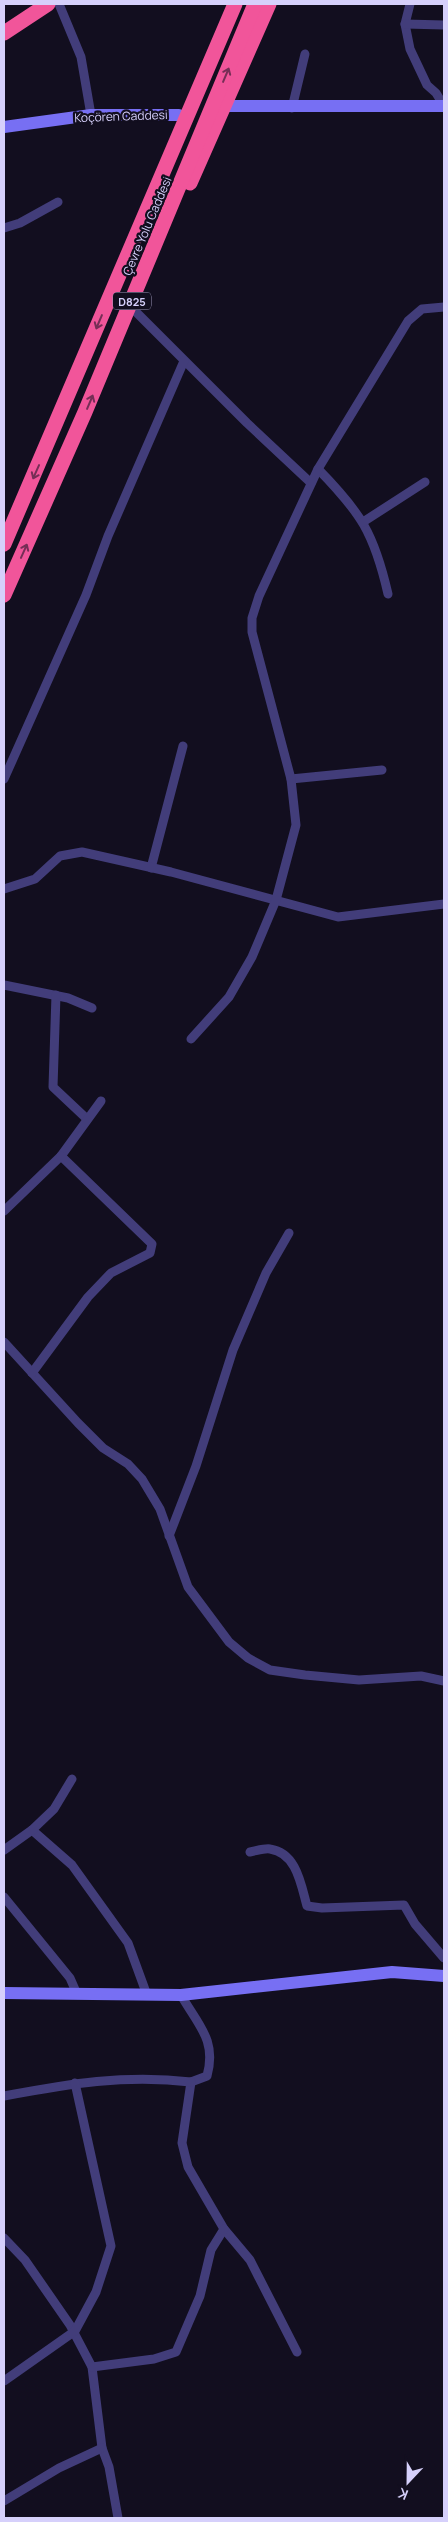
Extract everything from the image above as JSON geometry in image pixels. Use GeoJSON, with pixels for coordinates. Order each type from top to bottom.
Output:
{"type":"FeatureCollection","features":[{"type":"Feature","properties":{"kind":"highway"},"geometry":{"type":"LineString","coordinates":[[4,21],[35,4]]}},
{"type":"Feature","properties":{"kind":"highway"},"geometry":{"type":"LineString","coordinates":[[4,33],[48,4]]}},
{"type":"Feature","properties":{"kind":"highway"},"geometry":{"type":"LineString","coordinates":[[123,266],[150,179],[225,4]]}},
{"type":"Feature","properties":{"kind":"highway","name":"Çevre Yolu Caddesi"},"geometry":{"type":"LineString","coordinates":[[4,544],[236,4]]}},
{"type":"Feature","properties":{"kind":"highway","name":"Çevre Yolu Caddesi"},"geometry":{"type":"LineString","coordinates":[[4,596],[86,412],[256,4]]}},
{"type":"Feature","properties":{"kind":"highway"},"geometry":{"type":"LineString","coordinates":[[146,266],[200,166],[269,4]]}},
{"type":"Feature","properties":{"kind":"street"},"geometry":{"type":"LineString","coordinates":[[59,4],[81,57],[91,115]]}},
{"type":"Feature","properties":{"kind":"street"},"geometry":{"type":"LineString","coordinates":[[410,4],[405,24],[410,49],[422,75],[444,106]]}},
{"type":"Feature","properties":{"kind":"street"},"geometry":{"type":"LineString","coordinates":[[405,24],[444,25]]}},
{"type":"Feature","properties":{"kind":"street"},"geometry":{"type":"LineString","coordinates":[[292,108],[305,54]]}},
{"type":"Feature","properties":{"kind":"street"},"geometry":{"type":"LineString","coordinates":[[225,106],[292,108],[444,106]]}},
{"type":"Feature","properties":{"kind":"street","name":"Koçören Caddesi"},"geometry":{"type":"LineString","coordinates":[[4,128],[91,115],[178,115]]}},
{"type":"Feature","properties":{"kind":"street"},"geometry":{"type":"LineString","coordinates":[[4,228],[20,223],[58,202]]}},
{"type":"Feature","properties":{"kind":"street"},"geometry":{"type":"LineString","coordinates":[[130,306],[247,423],[311,483]]}},
{"type":"Feature","properties":{"kind":"street"},"geometry":{"type":"LineString","coordinates":[[191,1039],[229,997],[252,957],[276,900],[296,825],[291,778],[252,632],[252,618],[259,596],[318,469],[408,321],[422,310],[444,308]]}},
{"type":"Feature","properties":{"kind":"street"},"geometry":{"type":"LineString","coordinates":[[4,779],[86,595],[108,536],[184,361]]}},
{"type":"Feature","properties":{"kind":"street"},"geometry":{"type":"LineString","coordinates":[[318,469],[350,502],[363,522],[380,557],[388,594]]}},
{"type":"Feature","properties":{"kind":"street"},"geometry":{"type":"LineString","coordinates":[[363,522],[425,482]]}},
{"type":"Feature","properties":{"kind":"street"},"geometry":{"type":"LineString","coordinates":[[151,868],[183,746]]}},
{"type":"Feature","properties":{"kind":"street"},"geometry":{"type":"LineString","coordinates":[[291,778],[382,770]]}},
{"type":"Feature","properties":{"kind":"street"},"geometry":{"type":"LineString","coordinates":[[4,889],[35,879],[60,856],[73,852],[82,852],[338,917],[444,904]]}},
{"type":"Feature","properties":{"kind":"street"},"geometry":{"type":"LineString","coordinates":[[4,985],[56,995],[92,1008]]}},
{"type":"Feature","properties":{"kind":"street"},"geometry":{"type":"LineString","coordinates":[[56,995],[53,1087],[87,1119]]}},
{"type":"Feature","properties":{"kind":"street"},"geometry":{"type":"LineString","coordinates":[[4,1211],[61,1156],[101,1101]]}},
{"type":"Feature","properties":{"kind":"street"},"geometry":{"type":"LineString","coordinates":[[32,1373],[88,1297],[110,1273],[150,1252],[152,1244],[61,1156]]}},
{"type":"Feature","properties":{"kind":"street"},"geometry":{"type":"LineString","coordinates":[[169,1536],[196,1466],[233,1350],[266,1274],[289,1232]]}},
{"type":"Feature","properties":{"kind":"street"},"geometry":{"type":"LineString","coordinates":[[4,1342],[78,1423],[104,1448],[128,1464],[142,1479],[160,1509],[188,1588],[229,1642],[248,1658],[270,1670],[360,1680],[421,1676],[444,1681]]}},
{"type":"Feature","properties":{"kind":"street"},"geometry":{"type":"LineString","coordinates":[[4,1358],[12,1352]]}},
{"type":"Feature","properties":{"kind":"street"},"geometry":{"type":"LineString","coordinates":[[4,1850],[32,1830],[54,1809],[72,1779]]}},
{"type":"Feature","properties":{"kind":"street"},"geometry":{"type":"LineString","coordinates":[[32,1830],[72,1865],[128,1943],[147,1995]]}},
{"type":"Feature","properties":{"kind":"street"},"geometry":{"type":"LineString","coordinates":[[250,1852],[270,1849],[286,1857],[298,1871],[307,1906],[322,1908],[404,1905],[415,1924],[444,1958]]}},
{"type":"Feature","properties":{"kind":"street"},"geometry":{"type":"LineString","coordinates":[[4,1897],[70,1978],[77,1994]]}},
{"type":"Feature","properties":{"kind":"street"},"geometry":{"type":"LineString","coordinates":[[4,1993],[181,1995],[392,1972],[444,1976]]}},
{"type":"Feature","properties":{"kind":"street"},"geometry":{"type":"LineString","coordinates":[[4,2096],[75,2083],[121,2078],[162,2078],[191,2082],[207,2076],[211,2060],[210,2043],[181,1995]]}},
{"type":"Feature","properties":{"kind":"street"},"geometry":{"type":"LineString","coordinates":[[191,2082],[182,2143],[188,2166],[224,2229],[250,2260],[297,2352]]}},
{"type":"Feature","properties":{"kind":"street"},"geometry":{"type":"LineString","coordinates":[[4,2381],[75,2331],[96,2292],[111,2246],[75,2083]]}},
{"type":"Feature","properties":{"kind":"street"},"geometry":{"type":"LineString","coordinates":[[92,2367],[154,2359],[176,2352],[200,2296],[212,2250],[224,2229]]}},
{"type":"Feature","properties":{"kind":"street"},"geometry":{"type":"LineString","coordinates":[[4,2238],[25,2260],[75,2331],[92,2367],[102,2448],[109,2467],[118,2518]]}},
{"type":"Feature","properties":{"kind":"street"},"geometry":{"type":"LineString","coordinates":[[4,2501],[59,2468],[102,2448]]}}]}
